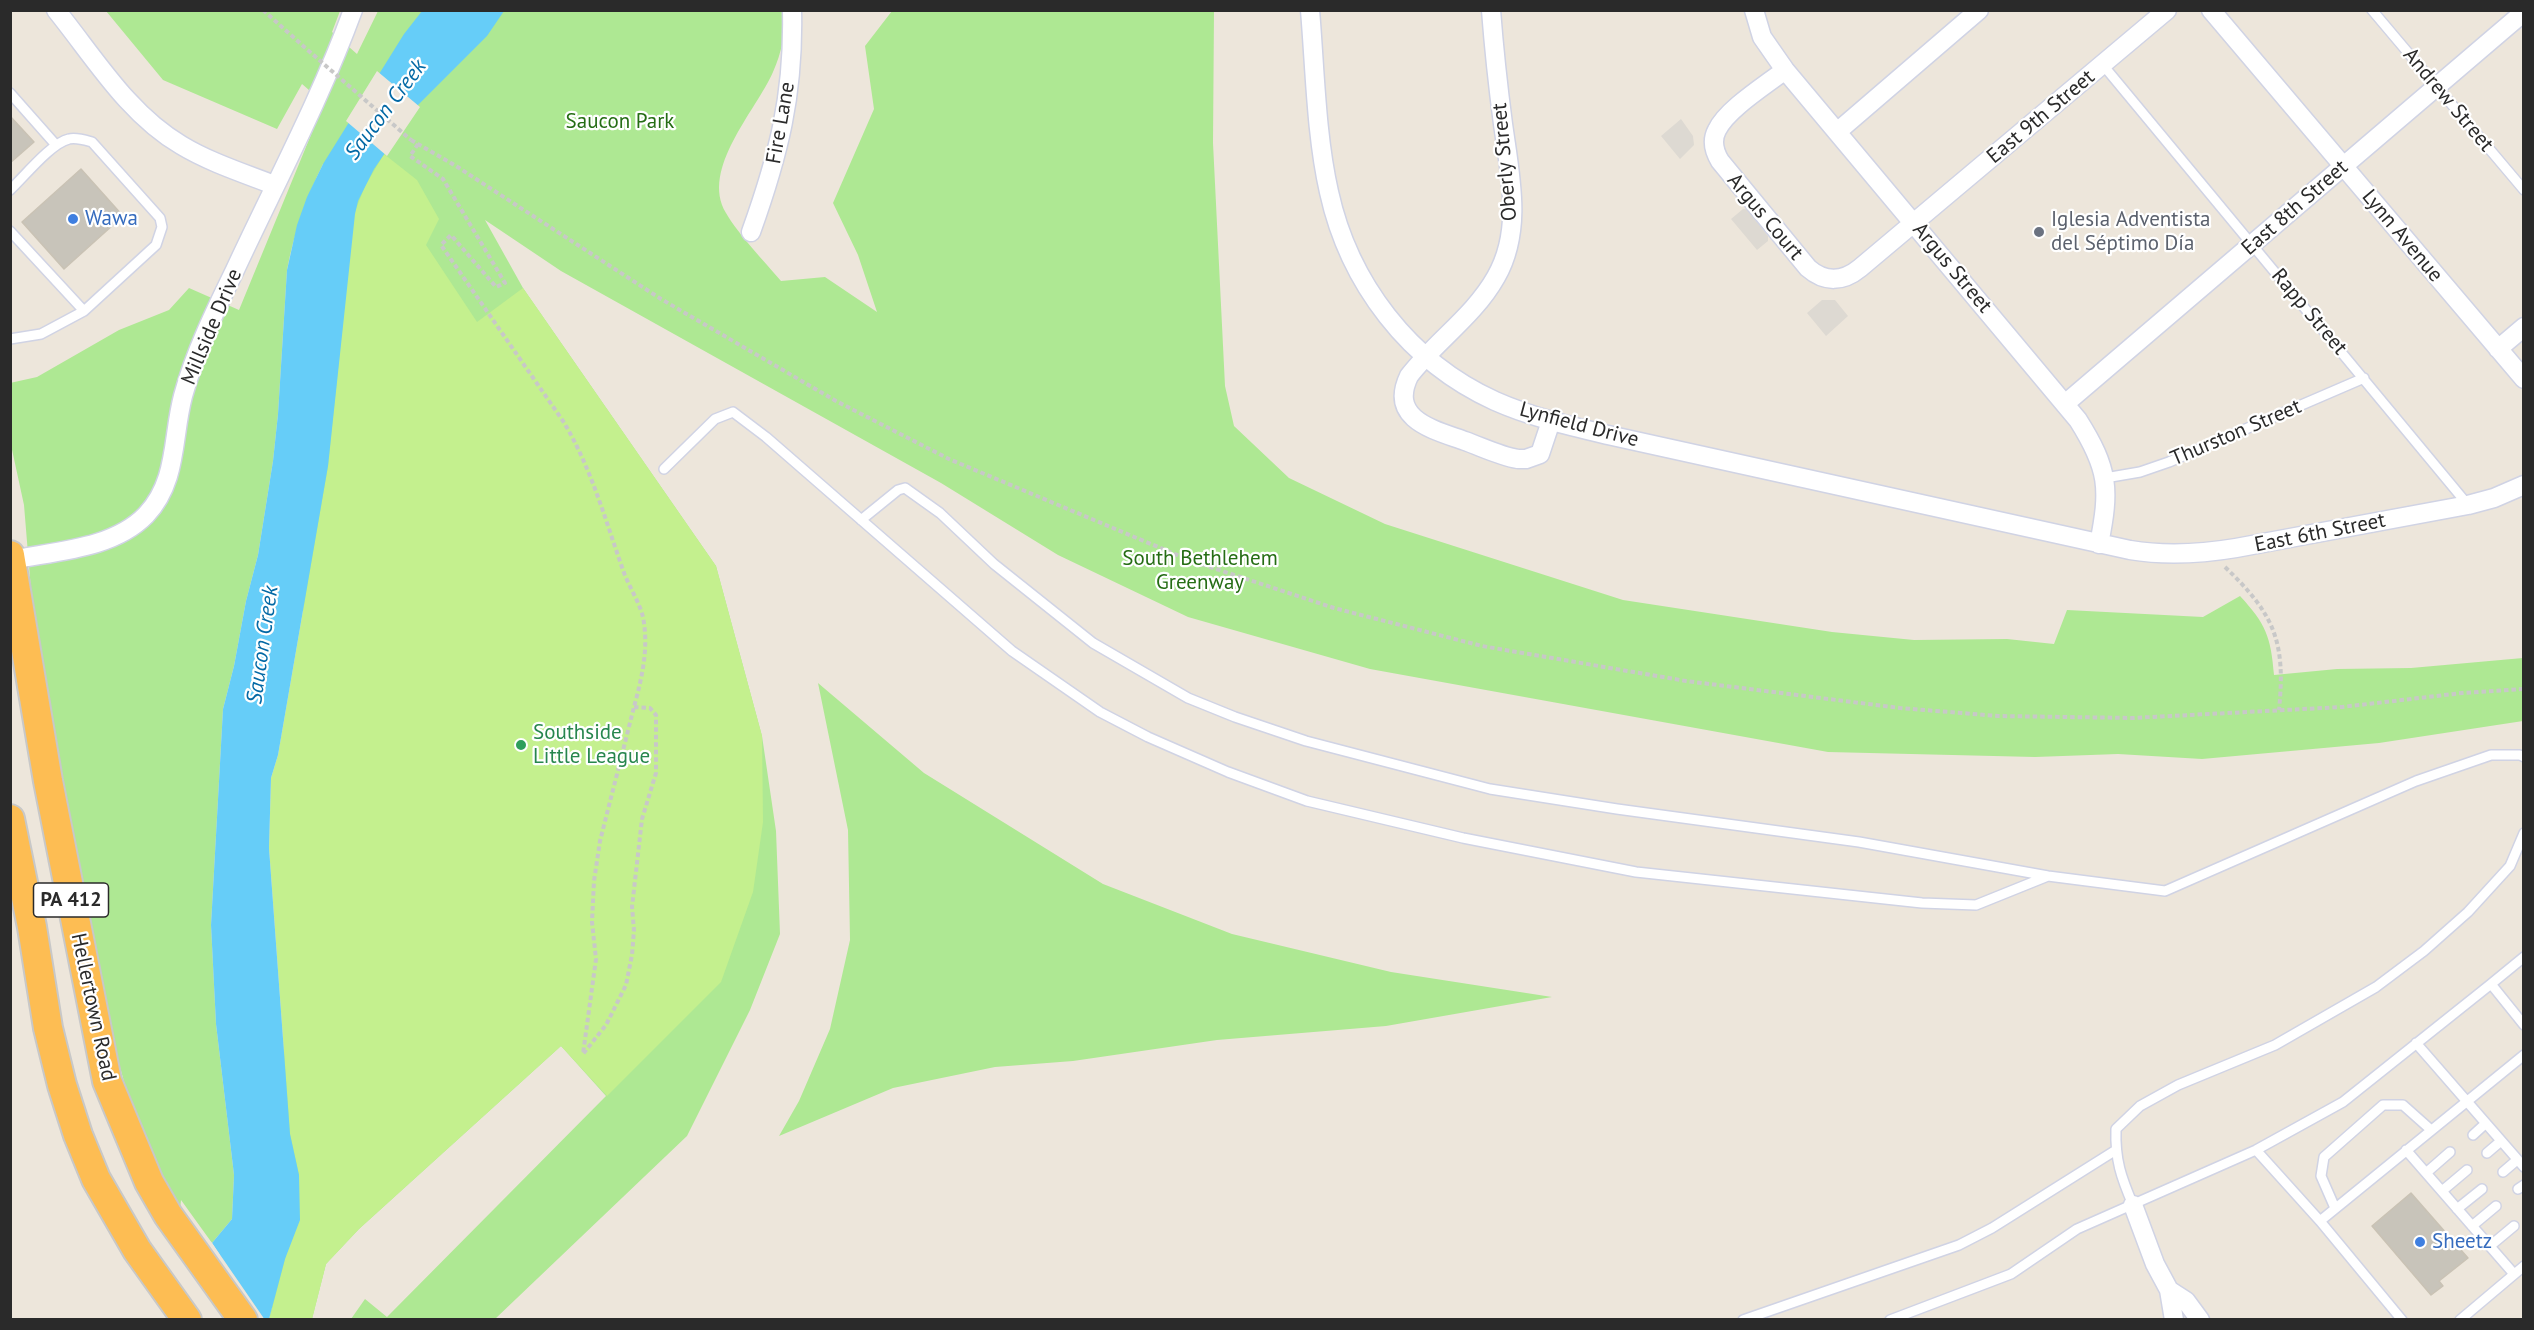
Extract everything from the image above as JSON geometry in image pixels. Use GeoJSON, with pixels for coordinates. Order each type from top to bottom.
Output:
{"type":"FeatureCollection","features":[{"type":"Feature","properties":{"kind":"highway","name":"Hellertown Road"},"geometry":{"type":"LineString","coordinates":[[11,557],[48,781],[107,1081],[149,1182],[178,1231],[243,1320]]}},
{"type":"Feature","properties":{"kind":"highway","name":"Hellertown Road"},"geometry":{"type":"LineString","coordinates":[[10,819],[32,927],[48,1029],[78,1135],[96,1179],[116,1214],[137,1250],[179,1309]]}},
{"type":"Feature","properties":{"kind":"street"},"geometry":{"type":"LineString","coordinates":[[56,10],[117,88],[154,127],[193,152],[274,185]]}},
{"type":"Feature","properties":{"kind":"street","name":"Millside Drive"},"geometry":{"type":"LineString","coordinates":[[11,557],[103,541],[134,525],[155,504],[170,474],[177,422],[190,370],[274,185],[323,87],[353,10]]}},
{"type":"Feature","properties":{"kind":"street","name":"Fire Lane"},"geometry":{"type":"LineString","coordinates":[[751,232],[781,140],[793,49],[792,10]]}},
{"type":"Feature","properties":{"kind":"street","name":"Lynfield Drive"},"geometry":{"type":"LineString","coordinates":[[1310,10],[1324,164],[1339,227],[1354,265],[1372,297],[1397,329],[1426,356],[1478,393],[1514,409],[1551,421],[2106,545]]}},
{"type":"Feature","properties":{"kind":"street","name":"Oberly Street"},"geometry":{"type":"LineString","coordinates":[[1491,10],[1513,200],[1511,235],[1503,264],[1487,292],[1409,376],[1403,394],[1404,403],[1412,416],[1426,426],[1510,458],[1526,459],[1540,454],[1551,421]]}},
{"type":"Feature","properties":{"kind":"street","name":"Argus Street"},"geometry":{"type":"LineString","coordinates":[[1754,10],[1762,37],[1785,70],[2066,404],[2092,444],[2104,478],[2107,495],[2106,545]]}},
{"type":"Feature","properties":{"kind":"street"},"geometry":{"type":"LineString","coordinates":[[1837,132],[1979,10]]}},
{"type":"Feature","properties":{"kind":"street","name":"East 9th Street"},"geometry":{"type":"LineString","coordinates":[[1915,223],[2167,10]]}},
{"type":"Feature","properties":{"kind":"street","name":"Lynn Avenue"},"geometry":{"type":"LineString","coordinates":[[2211,10],[2523,379]]}},
{"type":"Feature","properties":{"kind":"street","name":"East 8th Street"},"geometry":{"type":"LineString","coordinates":[[2066,404],[2523,12]]}},
{"type":"Feature","properties":{"kind":"street","name":"Argus Court"},"geometry":{"type":"LineString","coordinates":[[1785,70],[1722,122],[1714,136],[1714,148],[1720,161],[1808,268],[1815,274],[1828,279],[1845,278],[1915,223]]}},
{"type":"Feature","properties":{"kind":"street"},"geometry":{"type":"LineString","coordinates":[[2498,349],[2523,327]]}},
{"type":"Feature","properties":{"kind":"street","name":"East 6th Street"},"geometry":{"type":"LineString","coordinates":[[2106,545],[2147,553],[2176,555],[2218,551],[2468,505],[2494,498],[2523,484]]}},
{"type":"Feature","properties":{"kind":"street"},"geometry":{"type":"LineString","coordinates":[[2133,1204],[2155,1264],[2169,1290],[2174,1320]]}},
{"type":"Feature","properties":{"kind":"street"},"geometry":{"type":"LineString","coordinates":[[2169,1290],[2186,1301],[2200,1320]]}},
{"type":"Feature","properties":{"kind":"lane","name":"Andrew Street"},"geometry":{"type":"LineString","coordinates":[[2372,10],[2436,87],[2520,178],[2523,190]]}},
{"type":"Feature","properties":{"kind":"lane","name":"Rapp Street"},"geometry":{"type":"LineString","coordinates":[[2103,65],[2468,505]]}},
{"type":"Feature","properties":{"kind":"lane"},"geometry":{"type":"LineString","coordinates":[[10,93],[56,145]]}},
{"type":"Feature","properties":{"kind":"lane"},"geometry":{"type":"LineString","coordinates":[[10,190],[56,145],[71,138],[92,142],[160,218],[162,227],[156,244],[84,311],[41,334],[10,339]]}},
{"type":"Feature","properties":{"kind":"lane"},"geometry":{"type":"LineString","coordinates":[[10,231],[84,311]]}},
{"type":"Feature","properties":{"kind":"lane","name":"Thurston Street"},"geometry":{"type":"LineString","coordinates":[[2104,478],[2140,472],[2169,462],[2364,378]]}},
{"type":"Feature","properties":{"kind":"lane"},"geometry":{"type":"LineString","coordinates":[[664,469],[716,419],[733,412],[766,436],[1012,651],[1100,712],[1148,737],[1228,772],[1307,801],[1463,838],[1636,872],[1922,903],[1976,905],[2048,876]]}},
{"type":"Feature","properties":{"kind":"lane"},"geometry":{"type":"LineString","coordinates":[[861,520],[898,490],[905,488],[940,513],[994,564],[1093,643],[1188,698],[1306,741],[1490,789],[1859,842],[2048,876],[2165,891],[2416,781],[2491,755],[2520,754],[2523,757]]}},
{"type":"Feature","properties":{"kind":"lane"},"geometry":{"type":"LineString","coordinates":[[2133,1204],[2119,1172],[2116,1129],[2140,1106],[2178,1085],[2275,1046],[2376,987],[2424,951],[2468,912],[2510,866],[2523,833]]}},
{"type":"Feature","properties":{"kind":"lane"},"geometry":{"type":"LineString","coordinates":[[1890,1320],[2011,1274],[2077,1229],[2256,1150],[2343,1102],[2523,957]]}},
{"type":"Feature","properties":{"kind":"lane"},"geometry":{"type":"LineString","coordinates":[[2491,984],[2523,1025]]}},
{"type":"Feature","properties":{"kind":"lane"},"geometry":{"type":"LineString","coordinates":[[2416,1043],[2520,1164],[2503,1172]]}},
{"type":"Feature","properties":{"kind":"lane"},"geometry":{"type":"LineString","coordinates":[[2320,1221],[2523,1055]]}},
{"type":"Feature","properties":{"kind":"lane"},"geometry":{"type":"LineString","coordinates":[[2335,1208],[2321,1176],[2324,1157],[2383,1105],[2403,1105],[2430,1129]]}},
{"type":"Feature","properties":{"kind":"lane"},"geometry":{"type":"LineString","coordinates":[[2473,1135],[2486,1124]]}},
{"type":"Feature","properties":{"kind":"lane"},"geometry":{"type":"LineString","coordinates":[[2487,1153],[2501,1141]]}},
{"type":"Feature","properties":{"kind":"lane"},"geometry":{"type":"LineString","coordinates":[[1743,1320],[1959,1245],[1992,1228],[2116,1150]]}},
{"type":"Feature","properties":{"kind":"lane"},"geometry":{"type":"LineString","coordinates":[[2256,1150],[2320,1221],[2402,1320]]}},
{"type":"Feature","properties":{"kind":"lane"},"geometry":{"type":"LineString","coordinates":[[2406,1150],[2514,1274]]}},
{"type":"Feature","properties":{"kind":"lane"},"geometry":{"type":"LineString","coordinates":[[2426,1173],[2450,1152]]}},
{"type":"Feature","properties":{"kind":"lane"},"geometry":{"type":"LineString","coordinates":[[2442,1191],[2467,1170]]}},
{"type":"Feature","properties":{"kind":"lane"},"geometry":{"type":"LineString","coordinates":[[2457,1209],[2482,1189]]}},
{"type":"Feature","properties":{"kind":"lane"},"geometry":{"type":"LineString","coordinates":[[2472,1226],[2496,1206]]}},
{"type":"Feature","properties":{"kind":"lane"},"geometry":{"type":"LineString","coordinates":[[2490,1246],[2514,1226]]}},
{"type":"Feature","properties":{"kind":"lane"},"geometry":{"type":"LineString","coordinates":[[2460,1320],[2523,1266]]}},
{"type":"Feature","properties":{"kind":"path"},"geometry":{"type":"LineString","coordinates":[[263,10],[411,140],[466,172],[661,299],[836,401],[949,459],[1189,560],[1334,608],[1482,646],[1686,681],[1900,708],[1998,716],[2133,718],[2342,706],[2523,689]]}},
{"type":"Feature","properties":{"kind":"path"},"geometry":{"type":"LineString","coordinates":[[418,144],[410,156],[443,179],[505,283],[496,287],[451,235],[441,245],[563,421],[600,501],[623,571],[642,616],[645,663],[600,841],[594,881],[592,922],[596,959],[583,1053],[606,1025],[619,1001],[626,986],[632,955],[634,930],[632,907],[642,819],[656,773],[656,715],[650,708],[634,707]]}},
{"type":"Feature","properties":{"kind":"path"},"geometry":{"type":"LineString","coordinates":[[2218,551],[2224,566],[2253,595],[2277,635],[2282,681],[2279,710]]}},
{"type":"Feature","properties":{"kind":"green space"},"geometry":{"type":"Polygon","coordinates":[[[106,11],[340,11],[332,32],[357,54],[378,11],[786,11],[785,27],[776,65],[725,159],[720,178],[720,196],[731,221],[781,281],[825,277],[877,312],[858,255],[833,203],[874,109],[865,46],[892,11],[1214,11],[1213,143],[1225,386],[1234,426],[1289,478],[1385,524],[1623,600],[1832,632],[1914,640],[2007,639],[2054,644],[2067,610],[2203,617],[2240,596],[2256,615],[2266,632],[2274,675],[2337,669],[2411,668],[2523,658],[2523,721],[2379,743],[2202,759],[2118,754],[2035,757],[1828,752],[1370,669],[1188,617],[1058,555],[941,483],[561,271],[485,220],[523,288],[716,566],[762,736],[776,831],[780,934],[750,1010],[687,1136],[495,1319],[351,1319],[365,1299],[387,1317],[606,1096],[561,1046],[359,1229],[326,1264],[312,1319],[269,1319],[272,1307],[323,164],[301,216],[287,270],[273,461],[258,555],[223,709],[211,925],[216,1024],[234,1175],[232,1219],[212,1243],[181,1200],[180,1210],[150,1154],[130,1103],[108,1024],[34,627],[24,505],[11,445],[10,383],[37,377],[119,330],[169,310],[189,288],[239,310],[324,103],[302,84],[277,129],[163,80],[106,11]]]}},
{"type":"Feature","properties":{"kind":"green space","name":"Southside Little League"},"geometry":{"type":"Polygon","coordinates":[[[384,154],[417,180],[439,219],[426,245],[477,322],[523,288],[716,566],[762,736],[763,822],[753,892],[721,982],[607,1096],[561,1046],[359,1229],[326,1264],[312,1319],[269,1320],[285,1259],[299,1175],[290,1134],[269,848],[271,778],[278,755],[328,466],[354,214],[365,186],[384,154]]]}},
{"type":"Feature","properties":{"kind":"green space"},"geometry":{"type":"Polygon","coordinates":[[[818,683],[924,773],[1103,884],[1232,934],[1391,972],[1552,997],[1386,1026],[1217,1040],[1073,1061],[995,1067],[893,1088],[779,1136],[799,1101],[830,1029],[850,940],[848,830],[818,683]]]}},
{"type":"Feature","properties":{"kind":"shaded area"},"geometry":{"type":"Polygon","coordinates":[[[1681,119],[1693,136],[1694,145],[1680,159],[1661,136],[1681,119]]]}},
{"type":"Feature","properties":{"kind":"shaded area"},"geometry":{"type":"Polygon","coordinates":[[[1743,209],[1747,209],[1768,236],[1768,241],[1757,250],[1731,219],[1743,209]]]}},
{"type":"Feature","properties":{"kind":"shaded area"},"geometry":{"type":"Polygon","coordinates":[[[1822,300],[1835,300],[1848,316],[1826,336],[1807,313],[1822,300]]]}},
{"type":"Feature","properties":{"kind":"water","name":"Saucon Creek"},"geometry":{"type":"Polygon","coordinates":[[[422,11],[504,11],[487,36],[418,105],[374,169],[358,201],[328,466],[278,755],[271,778],[269,848],[290,1134],[299,1175],[300,1220],[285,1259],[269,1319],[200,1320],[220,1255],[212,1243],[232,1219],[234,1175],[216,1024],[211,925],[223,709],[258,555],[273,461],[287,270],[297,225],[323,164],[404,34],[422,11]]]}},
{"type":"Feature","properties":{"kind":"pier"},"geometry":{"type":"Polygon","coordinates":[[[377,71],[420,107],[387,156],[346,121],[377,71]]]}},
{"type":"Feature","properties":{"kind":"pier"},"geometry":{"type":"Polygon","coordinates":[[[210,1241],[265,1320],[197,1320],[217,1256],[209,1244],[210,1241]]]}},
{"type":"Feature","properties":{"kind":"building"},"geometry":{"type":"Polygon","coordinates":[[[10,116],[34,142],[10,163],[10,116]]]}},
{"type":"Feature","properties":{"kind":"building","name":"Wawa"},"geometry":{"type":"Polygon","coordinates":[[[81,169],[123,216],[64,269],[22,222],[81,169]]]}},
{"type":"Feature","properties":{"kind":"building","name":"Sheetz"},"geometry":{"type":"Polygon","coordinates":[[[2411,1193],[2468,1258],[2439,1281],[2443,1286],[2431,1295],[2372,1226],[2411,1193]]]}},
{"type":"Feature","properties":{"kind":"place","name":"Wawa"},"geometry":{"type":"Point","coordinates":[73,219]}},
{"type":"Feature","properties":{"kind":"place","name":"Iglesia Adventista del Séptimo Día"},"geometry":{"type":"Point","coordinates":[2039,232]}},
{"type":"Feature","properties":{"kind":"place","name":"Southside Little League"},"geometry":{"type":"Point","coordinates":[521,745]}},
{"type":"Feature","properties":{"kind":"place","name":"Sheetz"},"geometry":{"type":"Point","coordinates":[2420,1242]}},
{"type":"Feature","properties":{"kind":"park label","name":"Saucon Park"},"geometry":{"type":"Point","coordinates":[620,122]}},
{"type":"Feature","properties":{"kind":"park label","name":"South Bethlehem Greenway"},"geometry":{"type":"Point","coordinates":[1200,571]}}]}
